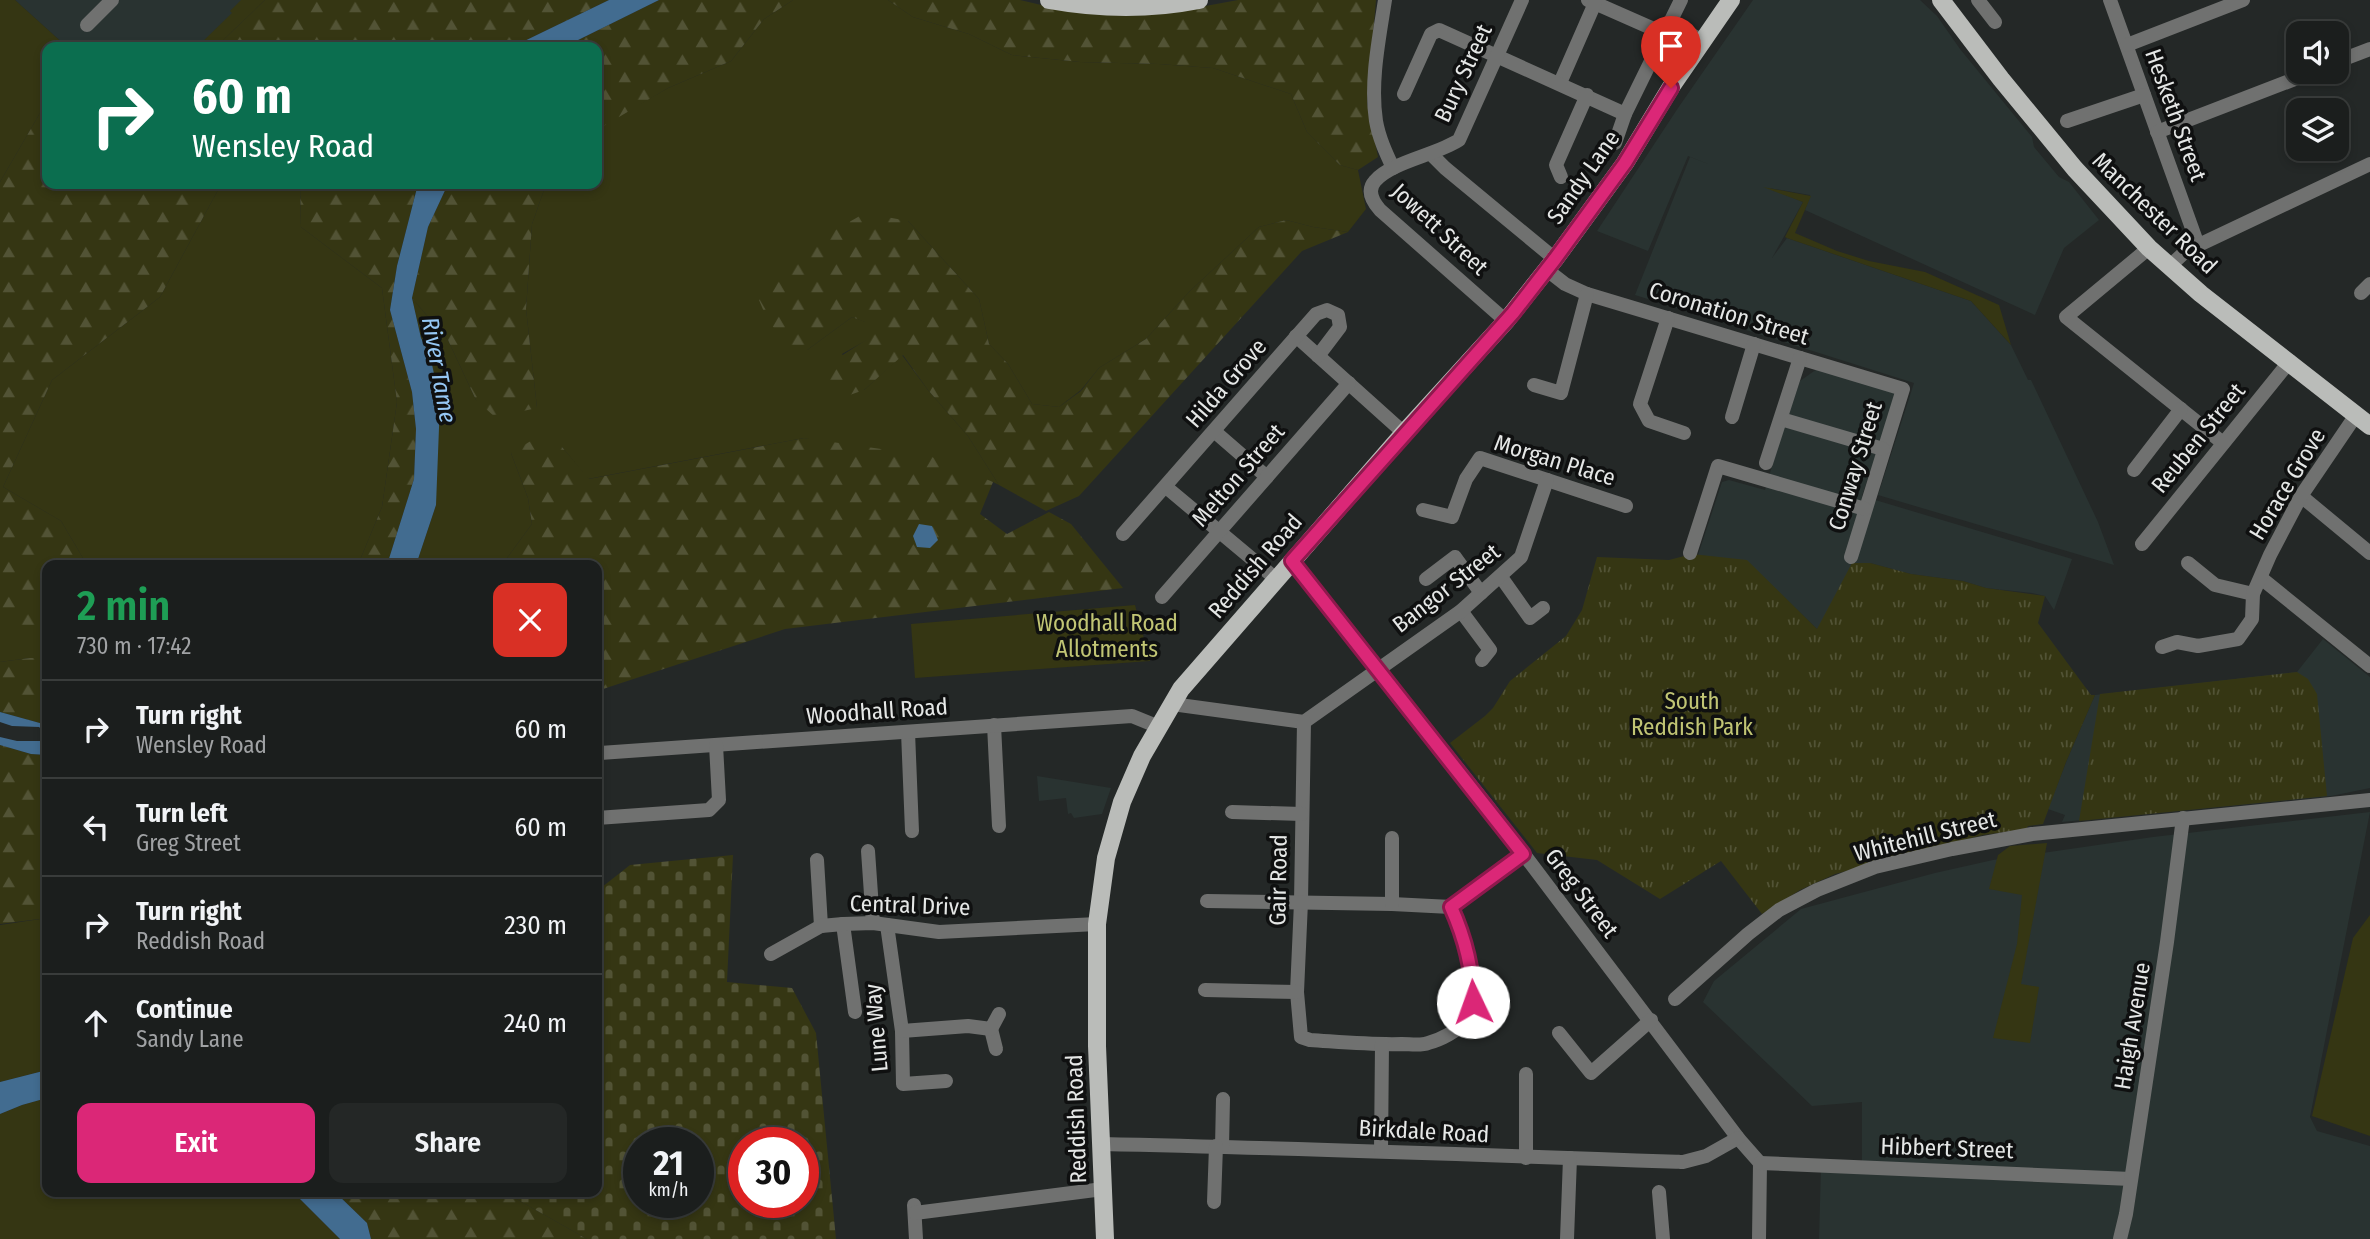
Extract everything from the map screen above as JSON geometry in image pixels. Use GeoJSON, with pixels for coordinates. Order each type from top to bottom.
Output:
{"type":"FeatureCollection","features":[{"type":"Feature","properties":{"kind":"main road"},"geometry":{"type":"LineString","coordinates":[[1049,0],[1091,7],[1135,8],[1199,0]]}},
{"type":"Feature","properties":{"kind":"main road","name":"Sandy Lane"},"geometry":{"type":"LineString","coordinates":[[1551,265],[1625,163],[1671,88],[1731,0]]}},
{"type":"Feature","properties":{"kind":"main road","name":"Manchester Road"},"geometry":{"type":"LineString","coordinates":[[1941,0],[2075,170],[2148,248],[2363,421]]}},
{"type":"Feature","properties":{"kind":"main road","name":"Reddish Road"},"geometry":{"type":"LineString","coordinates":[[1105,1239],[1097,1046],[1097,925],[1106,858],[1122,802],[1142,757],[1181,689],[1404,433],[1506,321],[1551,265]]}},
{"type":"Feature","properties":{"kind":"street"},"geometry":{"type":"LineString","coordinates":[[87,25],[112,0]]}},
{"type":"Feature","properties":{"kind":"street"},"geometry":{"type":"LineString","coordinates":[[1385,0],[1377,50],[1376,120],[1393,168]]}},
{"type":"Feature","properties":{"kind":"street","name":"Bury Street"},"geometry":{"type":"LineString","coordinates":[[1393,168],[1432,154],[1459,139],[1522,0]]}},
{"type":"Feature","properties":{"kind":"street","name":"Sandy Lane"},"geometry":{"type":"LineString","coordinates":[[1615,143],[1625,114],[1681,0]]}},
{"type":"Feature","properties":{"kind":"street"},"geometry":{"type":"LineString","coordinates":[[1978,0],[1996,22]]}},
{"type":"Feature","properties":{"kind":"street","name":"Hesketh Street"},"geometry":{"type":"LineString","coordinates":[[2110,0],[2198,245]]}},
{"type":"Feature","properties":{"kind":"street"},"geometry":{"type":"LineString","coordinates":[[2127,45],[2244,0]]}},
{"type":"Feature","properties":{"kind":"street"},"geometry":{"type":"LineString","coordinates":[[1559,83],[1591,2],[1703,41]]}},
{"type":"Feature","properties":{"kind":"street"},"geometry":{"type":"LineString","coordinates":[[1404,94],[1431,34],[1439,30],[1625,114]]}},
{"type":"Feature","properties":{"kind":"street"},"geometry":{"type":"LineString","coordinates":[[2349,57],[2370,49]]}},
{"type":"Feature","properties":{"kind":"street"},"geometry":{"type":"LineString","coordinates":[[2157,132],[2286,82]]}},
{"type":"Feature","properties":{"kind":"street"},"geometry":{"type":"LineString","coordinates":[[1561,177],[1556,165],[1587,95]]}},
{"type":"Feature","properties":{"kind":"street"},"geometry":{"type":"LineString","coordinates":[[2067,121],[2144,95]]}},
{"type":"Feature","properties":{"kind":"street","name":"Coronation Street"},"geometry":{"type":"LineString","coordinates":[[1432,154],[1551,265],[1565,284],[1587,294],[1903,389]]}},
{"type":"Feature","properties":{"kind":"street"},"geometry":{"type":"LineString","coordinates":[[2170,266],[2181,254],[2198,245],[2370,164]]}},
{"type":"Feature","properties":{"kind":"street","name":"Jowett Street"},"geometry":{"type":"LineString","coordinates":[[1393,168],[1375,181],[1371,190],[1372,201],[1506,321]]}},
{"type":"Feature","properties":{"kind":"street"},"geometry":{"type":"LineString","coordinates":[[2148,248],[2066,317],[2223,443]]}},
{"type":"Feature","properties":{"kind":"street"},"geometry":{"type":"LineString","coordinates":[[1534,385],[1561,393],[1587,294]]}},
{"type":"Feature","properties":{"kind":"street","name":"Hilda Grove"},"geometry":{"type":"LineString","coordinates":[[1123,534],[1296,337],[1317,314],[1327,310],[1338,315],[1340,327],[1318,356]]}},
{"type":"Feature","properties":{"kind":"street"},"geometry":{"type":"LineString","coordinates":[[1668,318],[1640,404],[1648,421],[1684,433]]}},
{"type":"Feature","properties":{"kind":"street"},"geometry":{"type":"LineString","coordinates":[[1296,337],[1404,433]]}},
{"type":"Feature","properties":{"kind":"street"},"geometry":{"type":"LineString","coordinates":[[1732,416],[1754,344]]}},
{"type":"Feature","properties":{"kind":"street"},"geometry":{"type":"LineString","coordinates":[[1766,463],[1800,358]]}},
{"type":"Feature","properties":{"kind":"street","name":"Reuben Street"},"geometry":{"type":"LineString","coordinates":[[2141,544],[2290,361]]}},
{"type":"Feature","properties":{"kind":"street","name":"Melton Street"},"geometry":{"type":"LineString","coordinates":[[1162,597],[1349,383]]}},
{"type":"Feature","properties":{"kind":"street","name":"Conway Street"},"geometry":{"type":"LineString","coordinates":[[1852,556],[1903,389]]}},
{"type":"Feature","properties":{"kind":"street"},"geometry":{"type":"LineString","coordinates":[[2134,470],[2181,410]]}},
{"type":"Feature","properties":{"kind":"street"},"geometry":{"type":"LineString","coordinates":[[1781,419],[1883,449]]}},
{"type":"Feature","properties":{"kind":"street","name":"Horace Grove"},"geometry":{"type":"LineString","coordinates":[[2162,647],[2177,642],[2198,646],[2238,639],[2252,619],[2253,594],[2301,496],[2363,421]]}},
{"type":"Feature","properties":{"kind":"street"},"geometry":{"type":"LineString","coordinates":[[1214,431],[1267,477]]}},
{"type":"Feature","properties":{"kind":"street","name":"Morgan Place"},"geometry":{"type":"LineString","coordinates":[[1423,510],[1452,517],[1466,479],[1480,458],[1626,506]]}},
{"type":"Feature","properties":{"kind":"street"},"geometry":{"type":"LineString","coordinates":[[1690,553],[1718,466],[1866,509]]}},
{"type":"Feature","properties":{"kind":"street","name":"Bangor Street"},"geometry":{"type":"LineString","coordinates":[[1304,722],[1461,611],[1501,577],[1521,557],[1548,480]]}},
{"type":"Feature","properties":{"kind":"street"},"geometry":{"type":"LineString","coordinates":[[1166,486],[1276,579]]}},
{"type":"Feature","properties":{"kind":"street"},"geometry":{"type":"LineString","coordinates":[[2301,496],[2370,553]]}},
{"type":"Feature","properties":{"kind":"street"},"geometry":{"type":"LineString","coordinates":[[1426,579],[1455,557],[1481,593]]}},
{"type":"Feature","properties":{"kind":"street","name":"Greg Street"},"geometry":{"type":"LineString","coordinates":[[1292,561],[1523,854],[1738,1138],[1760,1163]]}},
{"type":"Feature","properties":{"kind":"street"},"geometry":{"type":"LineString","coordinates":[[2188,563],[2215,585],[2253,594]]}},
{"type":"Feature","properties":{"kind":"street"},"geometry":{"type":"LineString","coordinates":[[1501,577],[1530,618],[1543,608]]}},
{"type":"Feature","properties":{"kind":"street"},"geometry":{"type":"LineString","coordinates":[[2261,578],[2370,666]]}},
{"type":"Feature","properties":{"kind":"street"},"geometry":{"type":"LineString","coordinates":[[1461,611],[1490,650],[1482,660]]}},
{"type":"Feature","properties":{"kind":"street"},"geometry":{"type":"LineString","coordinates":[[1172,704],[1304,722]]}},
{"type":"Feature","properties":{"kind":"street","name":"Woodhall Road"},"geometry":{"type":"LineString","coordinates":[[602,752],[1132,716],[1159,727]]}},
{"type":"Feature","properties":{"kind":"street","name":"Gair Road"},"geometry":{"type":"LineString","coordinates":[[1304,722],[1297,992],[1301,1037],[1310,1040],[1382,1044]]}},
{"type":"Feature","properties":{"kind":"street"},"geometry":{"type":"LineString","coordinates":[[994,725],[999,826]]}},
{"type":"Feature","properties":{"kind":"street"},"geometry":{"type":"LineString","coordinates":[[908,732],[912,831]]}},
{"type":"Feature","properties":{"kind":"street"},"geometry":{"type":"LineString","coordinates":[[602,818],[709,810],[719,800],[716,746]]}},
{"type":"Feature","properties":{"kind":"street","name":"Whitehill Street"},"geometry":{"type":"LineString","coordinates":[[1675,999],[1779,910],[1818,890],[1875,867],[2032,834],[2370,800]]}},
{"type":"Feature","properties":{"kind":"street"},"geometry":{"type":"LineString","coordinates":[[1232,812],[1302,814]]}},
{"type":"Feature","properties":{"kind":"street","name":"Haigh Avenue"},"geometry":{"type":"LineString","coordinates":[[2120,1239],[2168,942],[2182,818]]}},
{"type":"Feature","properties":{"kind":"street"},"geometry":{"type":"LineString","coordinates":[[1392,838],[1392,904]]}},
{"type":"Feature","properties":{"kind":"street","name":"Lune Way"},"geometry":{"type":"LineString","coordinates":[[868,851],[902,1031],[903,1084],[946,1081]]}},
{"type":"Feature","properties":{"kind":"street"},"geometry":{"type":"LineString","coordinates":[[1207,901],[1451,907],[1523,854]]}},
{"type":"Feature","properties":{"kind":"street"},"geometry":{"type":"LineString","coordinates":[[817,860],[821,926]]}},
{"type":"Feature","properties":{"kind":"street"},"geometry":{"type":"LineString","coordinates":[[1381,1151],[1382,1044],[1426,1044],[1449,1034],[1465,1021],[1473,1002],[1473,978],[1462,931],[1451,907]]}},
{"type":"Feature","properties":{"kind":"street"},"geometry":{"type":"LineString","coordinates":[[843,924],[855,1012]]}},
{"type":"Feature","properties":{"kind":"street","name":"Central Drive"},"geometry":{"type":"LineString","coordinates":[[771,954],[821,926],[843,924],[880,924],[939,932],[1097,925]]}},
{"type":"Feature","properties":{"kind":"street"},"geometry":{"type":"LineString","coordinates":[[1205,989],[1297,992]]}},
{"type":"Feature","properties":{"kind":"street"},"geometry":{"type":"LineString","coordinates":[[996,1049],[991,1029],[999,1014]]}},
{"type":"Feature","properties":{"kind":"street"},"geometry":{"type":"LineString","coordinates":[[1559,1034],[1591,1073],[1651,1020]]}},
{"type":"Feature","properties":{"kind":"street"},"geometry":{"type":"LineString","coordinates":[[902,1031],[968,1026],[991,1029]]}},
{"type":"Feature","properties":{"kind":"street"},"geometry":{"type":"LineString","coordinates":[[1526,1074],[1526,1158]]}},
{"type":"Feature","properties":{"kind":"street"},"geometry":{"type":"LineString","coordinates":[[1214,1202],[1223,1099]]}},
{"type":"Feature","properties":{"kind":"street","name":"Birkdale Road"},"geometry":{"type":"LineString","coordinates":[[1102,1144],[1683,1162],[1706,1156],[1738,1138]]}},
{"type":"Feature","properties":{"kind":"street"},"geometry":{"type":"LineString","coordinates":[[1567,1239],[1570,1158]]}},
{"type":"Feature","properties":{"kind":"street"},"geometry":{"type":"LineString","coordinates":[[1759,1239],[1760,1163]]}},
{"type":"Feature","properties":{"kind":"street","name":"Hibbert Street"},"geometry":{"type":"LineString","coordinates":[[1760,1163],[2131,1179]]}},
{"type":"Feature","properties":{"kind":"street"},"geometry":{"type":"LineString","coordinates":[[916,1239],[915,1208],[1103,1189]]}},
{"type":"Feature","properties":{"kind":"street"},"geometry":{"type":"LineString","coordinates":[[1659,1192],[1663,1239]]}},
{"type":"Feature","properties":{"kind":"shaded area"},"geometry":{"type":"Polygon","coordinates":[[[15,0],[256,0],[213,42],[61,42],[15,0]]]}},
{"type":"Feature","properties":{"kind":"shaded area"},"geometry":{"type":"Polygon","coordinates":[[[1753,0],[1920,0],[1937,16],[1960,49],[2032,137],[2034,147],[2059,177],[2069,182],[2099,220],[2064,248],[2035,315],[1805,210],[1810,195],[1769,188],[1803,202],[1772,258],[1787,238],[1971,301],[2011,345],[2028,380],[2031,380],[2098,522],[2114,565],[1878,495],[1914,383],[1635,295],[1690,157],[1711,165],[1688,156],[1648,251],[1597,231],[1753,0]]]}},
{"type":"Feature","properties":{"kind":"shaded area"},"geometry":{"type":"Polygon","coordinates":[[[1817,369],[1897,393],[1862,496],[2072,559],[2054,610],[2045,596],[1911,574],[1870,563],[1817,629],[1747,561],[1698,555],[1722,482],[1729,480],[1765,490],[1800,381],[1817,369]]]}},
{"type":"Feature","properties":{"kind":"shaded area"},"geometry":{"type":"Polygon","coordinates":[[[2323,639],[2370,677],[2370,788],[2331,796],[2062,822],[2065,815],[2048,809],[2095,695],[2297,672],[2323,639]]]}},
{"type":"Feature","properties":{"kind":"shaded area"},"geometry":{"type":"Polygon","coordinates":[[[1037,776],[1111,788],[1102,814],[1074,818],[1071,813],[1068,814],[1066,798],[1039,801],[1037,776]]]}},
{"type":"Feature","properties":{"kind":"shaded area"},"geometry":{"type":"Polygon","coordinates":[[[2370,812],[2310,1117],[2317,1131],[2370,1146],[2370,1239],[1819,1239],[1821,1167],[1862,1162],[1862,1102],[1812,1106],[1703,1002],[1714,981],[1801,909],[1993,860],[2153,837],[2370,812]]]}},
{"type":"Feature","properties":{"kind":"green space"},"geometry":{"type":"Polygon","coordinates":[[[0,0],[15,0],[61,42],[42,42],[42,110],[0,182],[0,0]]]}},
{"type":"Feature","properties":{"kind":"green space"},"geometry":{"type":"Polygon","coordinates":[[[241,0],[265,0],[221,42],[202,42],[232,13],[230,11],[241,0]]]}},
{"type":"Feature","properties":{"kind":"green space"},"geometry":{"type":"Polygon","coordinates":[[[265,0],[609,0],[522,42],[221,42],[265,0]]]}},
{"type":"Feature","properties":{"kind":"green space"},"geometry":{"type":"Polygon","coordinates":[[[659,0],[793,0],[764,19],[731,61],[668,88],[602,127],[602,42],[574,42],[659,0]]]}},
{"type":"Feature","properties":{"kind":"green space"},"geometry":{"type":"Polygon","coordinates":[[[793,0],[888,0],[913,17],[969,34],[1012,55],[1080,62],[1213,68],[1291,94],[1307,132],[1340,165],[1358,170],[1366,209],[1348,232],[1286,220],[1259,227],[1190,291],[1146,339],[1099,368],[1081,390],[1059,407],[1032,404],[1008,364],[989,344],[979,299],[908,221],[807,350],[852,317],[866,322],[867,340],[842,354],[864,390],[902,355],[968,436],[999,485],[804,438],[588,479],[562,447],[511,453],[528,498],[532,524],[506,560],[418,560],[436,505],[430,355],[421,338],[412,298],[448,340],[476,400],[537,408],[526,309],[532,224],[544,189],[602,189],[602,125],[668,88],[731,61],[764,19],[793,0]]]}},
{"type":"Feature","properties":{"kind":"green space"},"geometry":{"type":"Polygon","coordinates":[[[888,0],[1020,0],[1071,12],[1173,12],[1238,0],[1376,0],[1367,103],[1378,157],[1358,170],[1340,165],[1307,132],[1291,94],[1213,68],[1080,62],[1012,55],[969,34],[913,17],[888,0]]]}},
{"type":"Feature","properties":{"kind":"green space"},"geometry":{"type":"Polygon","coordinates":[[[42,110],[42,189],[218,189],[160,297],[52,380],[3,487],[61,521],[84,560],[42,560],[42,630],[0,630],[0,182],[42,110]]]}},
{"type":"Feature","properties":{"kind":"green space"},"geometry":{"type":"Polygon","coordinates":[[[1763,187],[1811,196],[1795,233],[1869,261],[1925,272],[1999,305],[2011,345],[1971,301],[1785,237],[1803,202],[1763,187]]]}},
{"type":"Feature","properties":{"kind":"green space"},"geometry":{"type":"Polygon","coordinates":[[[218,189],[300,189],[301,227],[382,288],[397,402],[382,507],[360,560],[84,560],[61,521],[3,487],[52,380],[160,297],[218,189]]]}},
{"type":"Feature","properties":{"kind":"green space"},"geometry":{"type":"Polygon","coordinates":[[[300,189],[417,189],[397,266],[390,310],[412,392],[416,429],[414,479],[389,560],[360,560],[382,507],[397,402],[382,288],[301,227],[300,189]]]}},
{"type":"Feature","properties":{"kind":"green space"},"geometry":{"type":"Polygon","coordinates":[[[446,189],[544,189],[532,224],[526,309],[537,408],[495,417],[476,400],[448,340],[412,298],[428,227],[446,189]]]}},
{"type":"Feature","properties":{"kind":"green space"},"geometry":{"type":"Polygon","coordinates":[[[865,213],[908,221],[979,299],[989,344],[1008,364],[1032,404],[1059,407],[1081,391],[1099,368],[1146,339],[1190,291],[1259,227],[1286,220],[1348,232],[1302,251],[1079,496],[1046,511],[999,485],[968,436],[928,390],[903,355],[864,390],[844,397],[829,385],[827,365],[866,340],[865,322],[852,317],[807,350],[789,346],[768,321],[759,300],[771,278],[800,250],[865,213]]]}},
{"type":"Feature","properties":{"kind":"green space"},"geometry":{"type":"Polygon","coordinates":[[[804,438],[930,456],[993,482],[980,514],[1007,534],[1049,512],[1071,524],[1123,588],[785,629],[602,689],[602,560],[506,560],[532,524],[528,498],[511,453],[534,439],[562,447],[589,479],[804,438]]]}},
{"type":"Feature","properties":{"kind":"green space","name":"South Reddish Park"},"geometry":{"type":"Polygon","coordinates":[[[1692,554],[1747,560],[1817,629],[1852,563],[1870,563],[1911,574],[2045,596],[2038,623],[2091,695],[2095,695],[2043,824],[1983,835],[1835,874],[1800,890],[1762,914],[1721,861],[1660,899],[1597,860],[1537,853],[1450,743],[1493,708],[1510,681],[1566,636],[1582,610],[1597,557],[1669,560],[1692,554]]]}},
{"type":"Feature","properties":{"kind":"green space","name":"Woodhall Road Allotments"},"geometry":{"type":"Polygon","coordinates":[[[1135,605],[1150,661],[915,678],[911,624],[1135,605]]]}},
{"type":"Feature","properties":{"kind":"green space"},"geometry":{"type":"Polygon","coordinates":[[[0,630],[42,630],[42,658],[0,662],[0,630]]]}},
{"type":"Feature","properties":{"kind":"green space"},"geometry":{"type":"Polygon","coordinates":[[[42,658],[42,724],[0,712],[0,662],[42,658]]]}},
{"type":"Feature","properties":{"kind":"green space"},"geometry":{"type":"Polygon","coordinates":[[[2297,672],[2308,679],[2317,694],[2327,796],[2079,821],[2100,694],[2297,672]]]}},
{"type":"Feature","properties":{"kind":"green space"},"geometry":{"type":"Polygon","coordinates":[[[0,745],[42,755],[42,919],[0,924],[0,745]]]}},
{"type":"Feature","properties":{"kind":"green space"},"geometry":{"type":"Polygon","coordinates":[[[2047,843],[2021,984],[2039,987],[2030,1043],[1993,1038],[2017,944],[2022,895],[1989,889],[1998,855],[2010,846],[2047,843]]]}},
{"type":"Feature","properties":{"kind":"green space"},"geometry":{"type":"Polygon","coordinates":[[[733,855],[727,982],[792,988],[816,1033],[836,1239],[587,1239],[513,1197],[602,1197],[602,887],[630,865],[733,855]]]}},
{"type":"Feature","properties":{"kind":"green space"},"geometry":{"type":"Polygon","coordinates":[[[2370,915],[2370,1136],[2312,1116],[2353,938],[2370,915]]]}},
{"type":"Feature","properties":{"kind":"green space"},"geometry":{"type":"Polygon","coordinates":[[[42,919],[42,1071],[0,1082],[0,925],[42,919]]]}},
{"type":"Feature","properties":{"kind":"green space"},"geometry":{"type":"Polygon","coordinates":[[[42,1099],[42,1197],[298,1197],[340,1239],[0,1239],[0,1114],[42,1099]]]}},
{"type":"Feature","properties":{"kind":"green space"},"geometry":{"type":"Polygon","coordinates":[[[340,1197],[513,1197],[587,1239],[371,1239],[367,1223],[340,1197]]]}},
{"type":"Feature","properties":{"kind":"water"},"geometry":{"type":"Polygon","coordinates":[[[609,0],[659,0],[574,42],[522,42],[609,0]]]}},
{"type":"Feature","properties":{"kind":"water"},"geometry":{"type":"Polygon","coordinates":[[[417,189],[446,189],[428,227],[412,298],[421,338],[430,355],[440,402],[436,505],[418,560],[389,560],[414,479],[416,429],[412,392],[390,310],[397,266],[417,189]]]}},
{"type":"Feature","properties":{"kind":"water"},"geometry":{"type":"Polygon","coordinates":[[[919,524],[932,526],[938,540],[930,548],[917,547],[913,536],[919,524]]]}},
{"type":"Feature","properties":{"kind":"water"},"geometry":{"type":"Polygon","coordinates":[[[0,712],[42,724],[42,730],[39,727],[12,726],[0,722],[0,712]]]}},
{"type":"Feature","properties":{"kind":"water"},"geometry":{"type":"Polygon","coordinates":[[[0,737],[17,741],[42,741],[42,755],[31,754],[0,745],[0,737]]]}},
{"type":"Feature","properties":{"kind":"water"},"geometry":{"type":"Polygon","coordinates":[[[42,1071],[42,1099],[0,1114],[0,1082],[42,1071]]]}},
{"type":"Feature","properties":{"kind":"water"},"geometry":{"type":"Polygon","coordinates":[[[298,1197],[340,1197],[367,1223],[371,1239],[340,1239],[298,1197]]]}},
{"type":"Feature","properties":{"kind":"route"},"geometry":{"type":"LineString","coordinates":[[1473,1002],[1473,978],[1469,959],[1462,931],[1451,907],[1523,854],[1292,561],[1513,313],[1625,163],[1671,88]]}},
{"type":"Feature","properties":{"kind":"water label","name":"River Tame"},"geometry":{"type":"Point","coordinates":[439,370]}}]}
